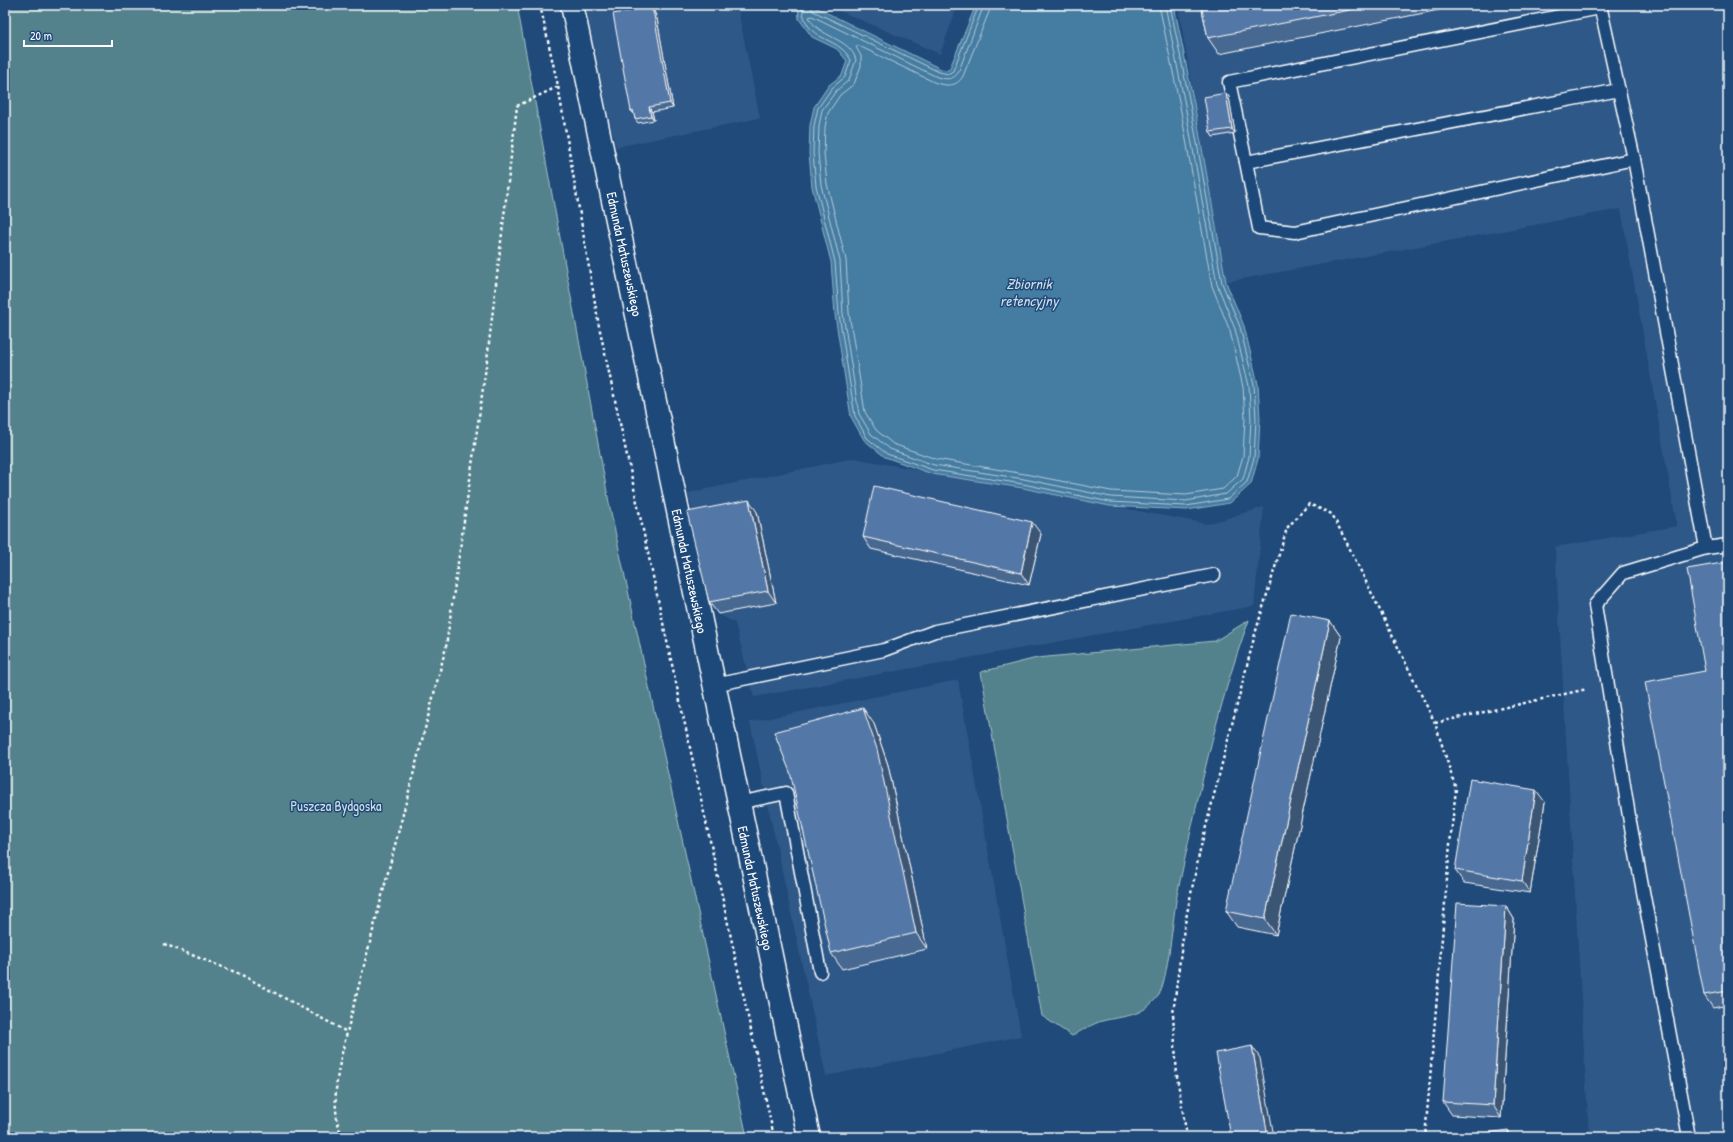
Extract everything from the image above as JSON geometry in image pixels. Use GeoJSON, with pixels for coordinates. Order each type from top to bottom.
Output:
{"type":"FeatureCollection","features":[{"type":"Feature","properties":{"kind":"street","name":"Edmunda Matuszewskiego"},"geometry":{"type":"LineString","coordinates":[[572,5],[808,1137]]}},
{"type":"Feature","properties":{"kind":"lane"},"geometry":{"type":"LineString","coordinates":[[1634,159],[1294,232],[1259,228],[1229,82],[1600,7],[1634,159],[1706,548]]}},
{"type":"Feature","properties":{"kind":"lane"},"geometry":{"type":"LineString","coordinates":[[1246,162],[1619,90]]}},
{"type":"Feature","properties":{"kind":"lane"},"geometry":{"type":"LineString","coordinates":[[1689,1137],[1630,822],[1595,605],[1623,573],[1706,548],[1728,545]]}},
{"type":"Feature","properties":{"kind":"lane"},"geometry":{"type":"LineString","coordinates":[[714,685],[884,650],[935,631],[1214,575]]}},
{"type":"Feature","properties":{"kind":"lane"},"geometry":{"type":"LineString","coordinates":[[738,803],[786,793],[820,972]]}},
{"type":"Feature","properties":{"kind":"path"},"geometry":{"type":"LineString","coordinates":[[540,5],[558,86],[601,334],[774,1137]]}},
{"type":"Feature","properties":{"kind":"path"},"geometry":{"type":"LineString","coordinates":[[342,1137],[338,1127],[335,1099],[347,1032],[446,647],[487,360],[517,106],[558,86],[588,78]]}},
{"type":"Feature","properties":{"kind":"path"},"geometry":{"type":"LineString","coordinates":[[1187,1137],[1177,1076],[1173,1014],[1184,928],[1204,835],[1255,634],[1287,528],[1309,504],[1332,514],[1435,723],[1456,789],[1425,1137]]}},
{"type":"Feature","properties":{"kind":"path"},"geometry":{"type":"LineString","coordinates":[[1435,723],[1608,684]]}},
{"type":"Feature","properties":{"kind":"path"},"geometry":{"type":"LineString","coordinates":[[164,944],[240,974],[347,1032]]}},
{"type":"Feature","properties":{"kind":"shaded area"},"geometry":{"type":"Polygon","coordinates":[[[583,5],[737,5],[760,118],[616,147],[583,5]]]}},
{"type":"Feature","properties":{"kind":"shaded area"},"geometry":{"type":"Polygon","coordinates":[[[826,5],[958,5],[940,54],[826,5]]]}},
{"type":"Feature","properties":{"kind":"shaded area"},"geometry":{"type":"Polygon","coordinates":[[[1178,5],[1728,5],[1728,1137],[1589,1137],[1555,547],[1677,526],[1621,209],[1226,282],[1178,5]]]}},
{"type":"Feature","properties":{"kind":"shaded area"},"geometry":{"type":"Polygon","coordinates":[[[854,458],[1208,524],[1264,507],[1254,606],[754,697],[735,623],[718,614],[688,493],[854,458]]]}},
{"type":"Feature","properties":{"kind":"shaded area"},"geometry":{"type":"Polygon","coordinates":[[[958,680],[1021,1036],[826,1076],[750,722],[958,680]]]}},
{"type":"Feature","properties":{"kind":"green space","name":"Puszcza Bydgoska"},"geometry":{"type":"Polygon","coordinates":[[[5,5],[517,5],[610,508],[747,1137],[5,1137],[5,5]]]}},
{"type":"Feature","properties":{"kind":"green space"},"geometry":{"type":"Polygon","coordinates":[[[1249,620],[1237,654],[1208,756],[1177,895],[1162,989],[1152,1003],[1139,1012],[1098,1022],[1072,1036],[1042,1016],[981,672],[1037,658],[1215,641],[1249,620]]]}},
{"type":"Feature","properties":{"kind":"water","name":"Zbiornik retencyjny"},"geometry":{"type":"Polygon","coordinates":[[[798,5],[811,5],[941,69],[949,70],[976,5],[1174,5],[1194,103],[1226,282],[1244,326],[1258,384],[1260,419],[1258,459],[1251,484],[1230,503],[1187,510],[1110,506],[1022,488],[932,474],[885,457],[864,440],[851,417],[835,315],[831,262],[812,187],[809,153],[810,125],[814,107],[829,85],[842,75],[847,61],[837,49],[812,37],[799,19],[798,5]]]}},
{"type":"Feature","properties":{"kind":"building"},"geometry":{"type":"Polygon","coordinates":[[[1201,5],[1375,5],[1208,38],[1201,5]]]}},
{"type":"Feature","properties":{"kind":"building"},"geometry":{"type":"Polygon","coordinates":[[[651,7],[654,15],[670,103],[649,107],[651,116],[635,119],[633,110],[631,111],[613,14],[651,7]]]}},
{"type":"Feature","properties":{"kind":"building"},"geometry":{"type":"Polygon","coordinates":[[[1226,93],[1232,129],[1210,132],[1204,97],[1226,93]]]}},
{"type":"Feature","properties":{"kind":"building"},"geometry":{"type":"Polygon","coordinates":[[[874,486],[1032,522],[1021,573],[863,537],[874,486]]]}},
{"type":"Feature","properties":{"kind":"building"},"geometry":{"type":"Polygon","coordinates":[[[749,500],[768,591],[709,602],[687,512],[749,500]]]}},
{"type":"Feature","properties":{"kind":"building"},"geometry":{"type":"Polygon","coordinates":[[[1728,562],[1728,991],[1704,995],[1645,682],[1705,671],[1687,569],[1728,562]]]}},
{"type":"Feature","properties":{"kind":"building"},"geometry":{"type":"Polygon","coordinates":[[[1291,613],[1330,621],[1265,919],[1226,911],[1291,613]]]}},
{"type":"Feature","properties":{"kind":"building"},"geometry":{"type":"Polygon","coordinates":[[[863,708],[877,749],[916,933],[831,953],[790,772],[774,732],[863,708]]]}},
{"type":"Feature","properties":{"kind":"building"},"geometry":{"type":"Polygon","coordinates":[[[1470,779],[1536,790],[1522,881],[1455,870],[1470,779]]]}},
{"type":"Feature","properties":{"kind":"building"},"geometry":{"type":"Polygon","coordinates":[[[1457,903],[1506,906],[1493,1105],[1443,1102],[1457,903]]]}},
{"type":"Feature","properties":{"kind":"building"},"geometry":{"type":"Polygon","coordinates":[[[1252,1046],[1268,1137],[1231,1137],[1216,1053],[1252,1046]]]}},
{"type":"Feature","properties":{"kind":"building"},"geometry":{"type":"Polygon","coordinates":[[[1508,1130],[1509,1137],[1458,1137],[1508,1130]]]}}]}
